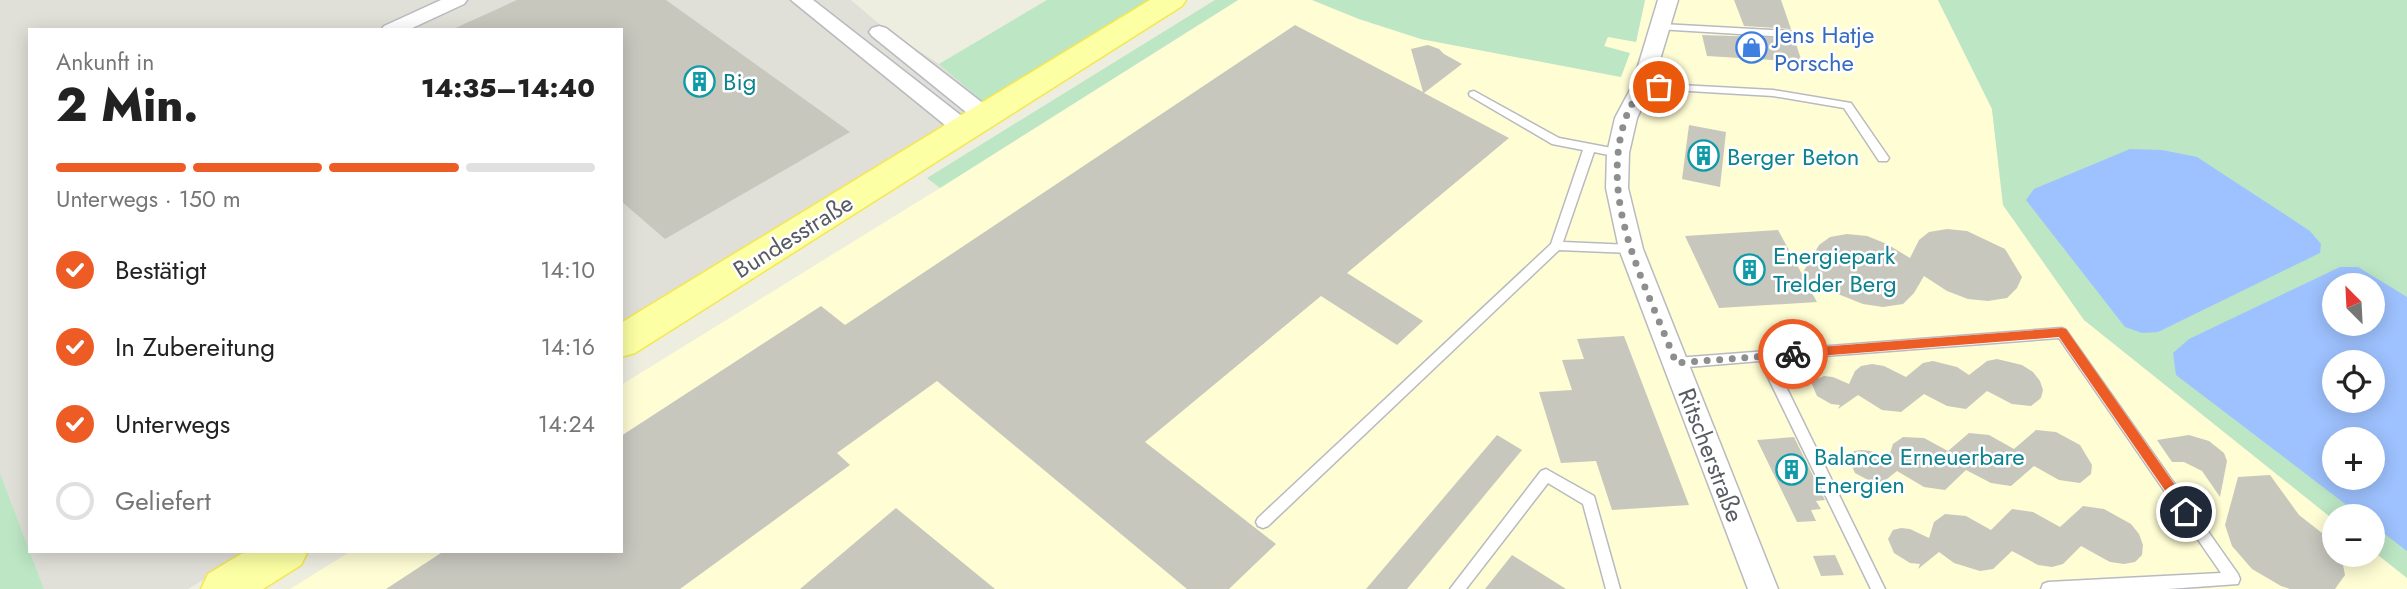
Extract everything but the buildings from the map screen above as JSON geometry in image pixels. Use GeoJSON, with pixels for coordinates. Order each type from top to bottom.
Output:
{"type":"FeatureCollection","features":[{"type":"Feature","properties":{"kind":"main road","name":"Bundesstraße"},"geometry":{"type":"LineString","coordinates":[[623,341],[1171,0]]}},
{"type":"Feature","properties":{"kind":"main road"},"geometry":{"type":"LineString","coordinates":[[224,589],[282,553]]}},
{"type":"Feature","properties":{"kind":"street"},"geometry":{"type":"LineString","coordinates":[[395,28],[457,0]]}},
{"type":"Feature","properties":{"kind":"street"},"geometry":{"type":"LineString","coordinates":[[801,0],[974,123]]}},
{"type":"Feature","properties":{"kind":"street","name":"Ritscherstraße"},"geometry":{"type":"LineString","coordinates":[[1668,0],[1642,86],[1626,118],[1618,153],[1616,188],[1631,250],[1763,589]]}},
{"type":"Feature","properties":{"kind":"street"},"geometry":{"type":"LineString","coordinates":[[879,32],[974,123]]}},
{"type":"Feature","properties":{"kind":"lane"},"geometry":{"type":"LineString","coordinates":[[1662,27],[1790,34]]}},
{"type":"Feature","properties":{"kind":"lane"},"geometry":{"type":"LineString","coordinates":[[1642,86],[1773,93],[1847,105],[1883,158]]}},
{"type":"Feature","properties":{"kind":"lane"},"geometry":{"type":"LineString","coordinates":[[1474,94],[1556,141],[1618,153]]}},
{"type":"Feature","properties":{"kind":"lane"},"geometry":{"type":"LineString","coordinates":[[1263,522],[1556,246],[1590,149]]}},
{"type":"Feature","properties":{"kind":"lane"},"geometry":{"type":"LineString","coordinates":[[1556,246],[1631,250]]}},
{"type":"Feature","properties":{"kind":"lane"},"geometry":{"type":"LineString","coordinates":[[1676,363],[2062,332],[2233,579],[2049,589]]}},
{"type":"Feature","properties":{"kind":"lane"},"geometry":{"type":"LineString","coordinates":[[1764,356],[1878,589]]}},
{"type":"Feature","properties":{"kind":"lane"},"geometry":{"type":"LineString","coordinates":[[1457,589],[1546,475],[1589,500],[1613,589]]}},
{"type":"Feature","properties":{"kind":"shaded area"},"geometry":{"type":"Polygon","coordinates":[[[0,0],[851,0],[885,29],[939,64],[984,103],[623,324],[623,28],[28,28],[28,547],[0,473],[0,0]]]}},
{"type":"Feature","properties":{"kind":"shaded area"},"geometry":{"type":"Polygon","coordinates":[[[1238,0],[1312,0],[1421,39],[1621,77],[1604,47],[1608,36],[1636,42],[1645,0],[1938,0],[1992,109],[2003,205],[2084,320],[2322,510],[2322,567],[2385,567],[2385,561],[2407,578],[2407,589],[290,589],[348,553],[623,553],[623,384],[1238,0]]]}},
{"type":"Feature","properties":{"kind":"shaded area"},"geometry":{"type":"Polygon","coordinates":[[[30,553],[247,553],[188,589],[44,589],[30,553]]]}},
{"type":"Feature","properties":{"kind":"green space"},"geometry":{"type":"Polygon","coordinates":[[[1047,0],[1156,0],[984,103],[939,64],[1047,0]]]}},
{"type":"Feature","properties":{"kind":"green space"},"geometry":{"type":"Polygon","coordinates":[[[1215,0],[1238,0],[940,188],[927,178],[1215,0]]]}},
{"type":"Feature","properties":{"kind":"green space"},"geometry":{"type":"Polygon","coordinates":[[[1312,0],[1645,0],[1636,42],[1608,37],[1604,46],[1630,53],[1621,77],[1421,39],[1312,0]]]}},
{"type":"Feature","properties":{"kind":"green space"},"geometry":{"type":"Polygon","coordinates":[[[1938,0],[2407,0],[2407,578],[2385,561],[2385,504],[2322,504],[2322,510],[2084,320],[2003,205],[1992,109],[1938,0]]]}},
{"type":"Feature","properties":{"kind":"green space"},"geometry":{"type":"Polygon","coordinates":[[[0,473],[28,553],[30,553],[44,589],[0,589],[0,473]]]}},
{"type":"Feature","properties":{"kind":"water"},"geometry":{"type":"Polygon","coordinates":[[[2130,149],[2162,150],[2197,157],[2310,231],[2321,244],[2320,253],[2158,332],[2142,333],[2125,327],[2026,200],[2034,189],[2130,149]]]}},
{"type":"Feature","properties":{"kind":"water"},"geometry":{"type":"Polygon","coordinates":[[[2340,267],[2358,267],[2368,273],[2327,273],[2340,267]]]}},
{"type":"Feature","properties":{"kind":"water"},"geometry":{"type":"Polygon","coordinates":[[[2322,276],[2322,336],[2385,336],[2385,284],[2407,297],[2407,551],[2385,534],[2385,504],[2345,504],[2327,490],[2385,490],[2385,427],[2322,427],[2322,486],[2176,375],[2173,353],[2189,339],[2322,276]]]}},
{"type":"Feature","properties":{"kind":"way so far"},"geometry":{"type":"LineString","coordinates":[[1659,87],[1642,86],[1626,118],[1618,153],[1616,188],[1631,250],[1676,363],[1793,354]]}},
{"type":"Feature","properties":{"kind":"place","name":"Jens Hatje Porsche"},"geometry":{"type":"Point","coordinates":[1751,48]}},
{"type":"Feature","properties":{"kind":"place","name":"Big"},"geometry":{"type":"Point","coordinates":[700,81]}},
{"type":"Feature","properties":{"kind":"place","name":"Berger Beton"},"geometry":{"type":"Point","coordinates":[1704,156]}},
{"type":"Feature","properties":{"kind":"place","name":"Energiepark Trelder Berg"},"geometry":{"type":"Point","coordinates":[1750,269]}},
{"type":"Feature","properties":{"kind":"place","name":"Balance Erneuerbare Energien"},"geometry":{"type":"Point","coordinates":[1791,470]}},
{"type":"Feature","properties":{"kind":"route"},"geometry":{"type":"LineString","coordinates":[[1793,354],[2062,332],[2186,512]]}}]}
